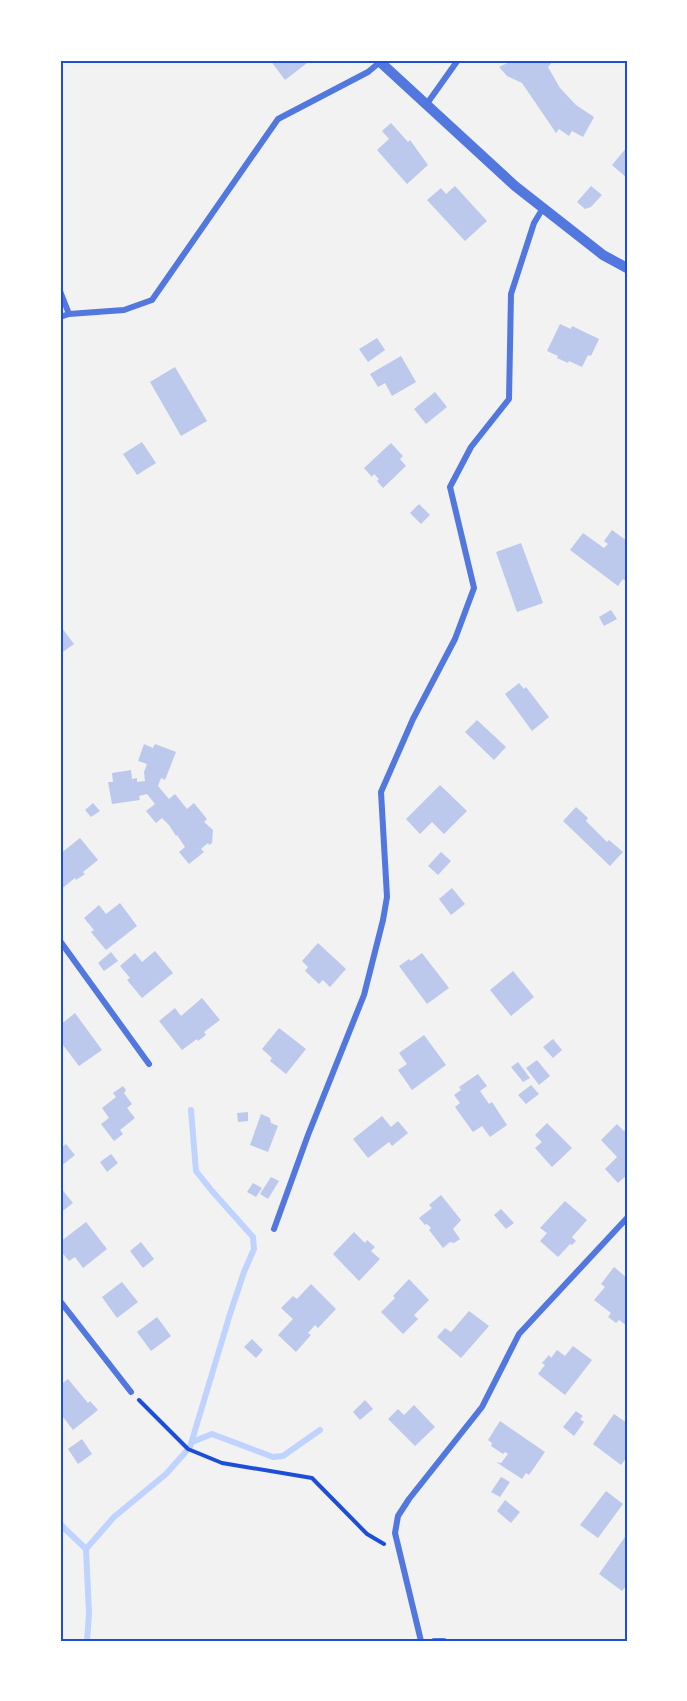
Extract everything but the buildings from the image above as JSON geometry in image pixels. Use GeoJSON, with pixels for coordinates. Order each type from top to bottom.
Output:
{"type":"FeatureCollection","features":[{"type":"Feature","properties":{"kind":"street"},"geometry":{"type":"LineString","coordinates":[[426,105],[458,60]]}},
{"type":"Feature","properties":{"kind":"street"},"geometry":{"type":"LineString","coordinates":[[60,317],[69,314],[124,310],[152,300],[278,118],[368,72],[379,61],[515,186],[603,255],[627,268]]}},
{"type":"Feature","properties":{"kind":"street"},"geometry":{"type":"LineString","coordinates":[[274,1229],[308,1135],[364,995],[383,920],[387,897],[381,792],[413,719],[455,639],[474,588],[450,487],[471,447],[509,399],[511,294],[534,223],[543,208]]}},
{"type":"Feature","properties":{"kind":"street"},"geometry":{"type":"LineString","coordinates":[[60,291],[69,314]]}},
{"type":"Feature","properties":{"kind":"street"},"geometry":{"type":"LineString","coordinates":[[60,940],[149,1064]]}},
{"type":"Feature","properties":{"kind":"street"},"geometry":{"type":"LineString","coordinates":[[421,1641],[398,1551],[395,1533],[398,1516],[482,1407],[519,1334],[627,1218]]}},
{"type":"Feature","properties":{"kind":"street"},"geometry":{"type":"LineString","coordinates":[[60,1301],[131,1392]]}},
{"type":"Feature","properties":{"kind":"street"},"geometry":{"type":"LineString","coordinates":[[434,1641],[444,1641]]}},
{"type":"Feature","properties":{"kind":"path"},"geometry":{"type":"LineString","coordinates":[[131,1392],[188,1449],[222,1463],[312,1478],[367,1534],[398,1551]]}},
{"type":"Feature","properties":{"kind":"waterway"},"geometry":{"type":"LineString","coordinates":[[87,1641],[89,1614],[86,1549],[114,1517],[166,1474],[190,1447],[230,1314],[254,1249],[253,1237],[196,1171],[191,1110]]}},
{"type":"Feature","properties":{"kind":"waterway"},"geometry":{"type":"LineString","coordinates":[[192,1442],[212,1434],[273,1457],[283,1456],[320,1430]]}},
{"type":"Feature","properties":{"kind":"waterway"},"geometry":{"type":"LineString","coordinates":[[60,1524],[86,1549]]}}]}
